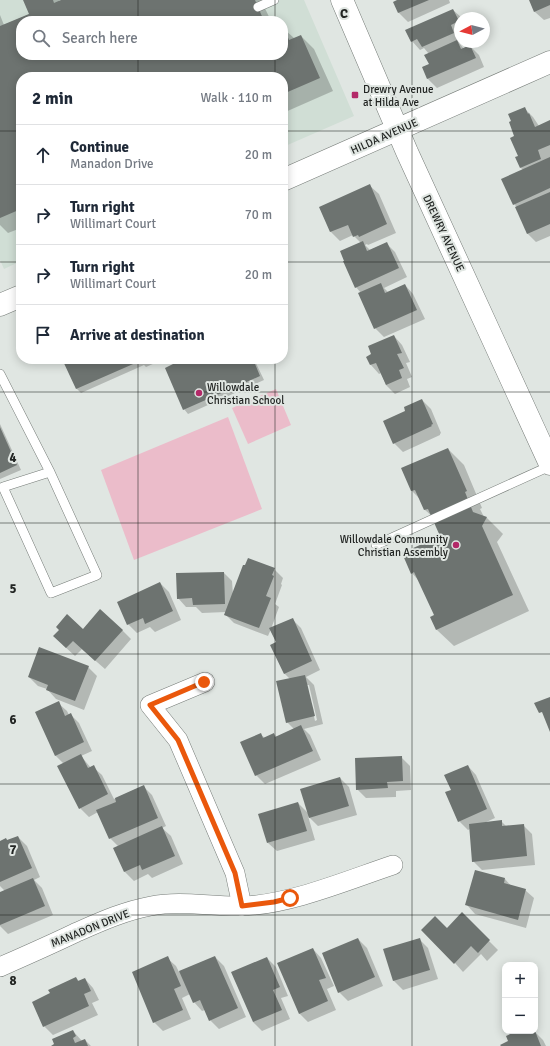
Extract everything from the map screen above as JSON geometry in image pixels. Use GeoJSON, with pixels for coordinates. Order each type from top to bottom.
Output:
{"type":"FeatureCollection","features":[{"type":"Feature","properties":{"kind":"street","name":"DREWRY AVENUE"},"geometry":{"type":"LineString","coordinates":[[342,0],[398,130],[550,465]]}},
{"type":"Feature","properties":{"kind":"street","name":"HILDA AVENUE"},"geometry":{"type":"LineString","coordinates":[[288,178],[550,62]]}},
{"type":"Feature","properties":{"kind":"street"},"geometry":{"type":"LineString","coordinates":[[0,305],[16,298]]}},
{"type":"Feature","properties":{"kind":"street"},"geometry":{"type":"LineString","coordinates":[[204,682],[150,705],[178,740],[235,873],[242,906]]}},
{"type":"Feature","properties":{"kind":"street","name":"MANADON DRIVE"},"geometry":{"type":"LineString","coordinates":[[0,966],[101,922],[133,910],[152,906],[185,903],[242,906],[274,902],[307,893],[393,865]]}},
{"type":"Feature","properties":{"kind":"lane"},"geometry":{"type":"LineString","coordinates":[[258,7],[274,0]]}},
{"type":"Feature","properties":{"kind":"lane"},"geometry":{"type":"LineString","coordinates":[[0,374],[50,472],[96,575],[51,594],[3,487],[50,472]]}},
{"type":"Feature","properties":{"kind":"lane"},"geometry":{"type":"LineString","coordinates":[[376,545],[550,465]]}},
{"type":"Feature","properties":{"kind":"shaded area"},"geometry":{"type":"Polygon","coordinates":[[[0,0],[304,0],[354,116],[288,145],[288,72],[16,72],[16,263],[4,269],[0,260],[0,0]]]}},
{"type":"Feature","properties":{"kind":"shaded area"},"geometry":{"type":"Polygon","coordinates":[[[276,389],[291,425],[248,444],[232,408],[276,389]]]}},
{"type":"Feature","properties":{"kind":"shaded area"},"geometry":{"type":"Polygon","coordinates":[[[228,417],[262,509],[134,560],[101,470],[228,417]]]}},
{"type":"Feature","properties":{"kind":"building"},"geometry":{"type":"Polygon","coordinates":[[[23,0],[53,0],[54,3],[61,0],[255,0],[262,16],[24,16],[29,14],[23,0]]]}},
{"type":"Feature","properties":{"kind":"building"},"geometry":{"type":"Polygon","coordinates":[[[397,0],[429,0],[398,13],[393,2],[397,0]]]}},
{"type":"Feature","properties":{"kind":"building"},"geometry":{"type":"Polygon","coordinates":[[[529,0],[550,0],[550,5],[534,12],[529,0]]]}},
{"type":"Feature","properties":{"kind":"building"},"geometry":{"type":"Polygon","coordinates":[[[453,9],[454,12],[454,24],[451,25],[454,33],[422,47],[417,39],[411,42],[405,30],[453,9]]]}},
{"type":"Feature","properties":{"kind":"building"},"geometry":{"type":"Polygon","coordinates":[[[16,19],[16,60],[288,60],[288,38],[289,40],[301,35],[320,78],[288,92],[288,72],[16,72],[16,211],[0,218],[0,26],[16,19]]]}},
{"type":"Feature","properties":{"kind":"building"},"geometry":{"type":"Polygon","coordinates":[[[454,41],[454,48],[471,48],[476,58],[427,79],[422,67],[429,64],[424,55],[454,41]]]}},
{"type":"Feature","properties":{"kind":"building"},"geometry":{"type":"Polygon","coordinates":[[[525,107],[535,127],[550,120],[550,145],[538,150],[541,159],[520,168],[515,157],[518,156],[510,138],[514,136],[508,114],[525,107]]]}},
{"type":"Feature","properties":{"kind":"building"},"geometry":{"type":"Polygon","coordinates":[[[550,157],[550,188],[513,205],[501,179],[550,157]]]}},
{"type":"Feature","properties":{"kind":"building"},"geometry":{"type":"Polygon","coordinates":[[[370,184],[387,224],[359,237],[358,235],[353,237],[348,225],[330,232],[319,207],[370,184]]]}},
{"type":"Feature","properties":{"kind":"building"},"geometry":{"type":"Polygon","coordinates":[[[550,192],[550,224],[527,234],[515,207],[550,192]]]}},
{"type":"Feature","properties":{"kind":"building"},"geometry":{"type":"Polygon","coordinates":[[[363,241],[367,251],[387,242],[399,268],[355,288],[340,251],[363,241]]]}},
{"type":"Feature","properties":{"kind":"building"},"geometry":{"type":"Polygon","coordinates":[[[381,283],[385,293],[405,284],[417,310],[374,329],[358,293],[381,283]]]}},
{"type":"Feature","properties":{"kind":"building"},"geometry":{"type":"Polygon","coordinates":[[[394,335],[402,353],[397,354],[404,368],[399,370],[402,378],[386,385],[376,363],[370,365],[366,357],[371,354],[368,346],[394,335]]]}},
{"type":"Feature","properties":{"kind":"building"},"geometry":{"type":"Polygon","coordinates":[[[64,364],[133,364],[76,389],[64,364]]]}},
{"type":"Feature","properties":{"kind":"building","name":"Willowdale Christian School"},"geometry":{"type":"Polygon","coordinates":[[[173,364],[255,364],[260,376],[183,410],[165,368],[173,364]]]}},
{"type":"Feature","properties":{"kind":"building"},"geometry":{"type":"Polygon","coordinates":[[[422,399],[433,424],[431,425],[432,426],[393,444],[383,421],[405,411],[404,407],[422,399]]]}},
{"type":"Feature","properties":{"kind":"building"},"geometry":{"type":"Polygon","coordinates":[[[0,427],[17,465],[0,473],[0,427]]]}},
{"type":"Feature","properties":{"kind":"building","name":"Willowdale Community Christian Assembly"},"geometry":{"type":"Polygon","coordinates":[[[448,448],[467,491],[465,492],[473,512],[487,517],[482,526],[513,595],[436,630],[430,617],[434,615],[414,572],[411,574],[402,553],[440,536],[428,509],[424,510],[415,490],[411,491],[401,468],[448,448]]]}},
{"type":"Feature","properties":{"kind":"building"},"geometry":{"type":"Polygon","coordinates":[[[248,558],[275,568],[272,575],[274,576],[266,596],[271,598],[259,628],[224,615],[243,565],[245,565],[248,558]]]}},
{"type":"Feature","properties":{"kind":"building"},"geometry":{"type":"Polygon","coordinates":[[[224,572],[225,604],[193,605],[192,598],[177,599],[176,573],[224,572]]]}},
{"type":"Feature","properties":{"kind":"building"},"geometry":{"type":"Polygon","coordinates":[[[160,582],[173,611],[145,624],[143,618],[127,625],[117,602],[160,582]]]}},
{"type":"Feature","properties":{"kind":"building"},"geometry":{"type":"Polygon","coordinates":[[[100,609],[123,630],[95,661],[73,641],[66,648],[53,636],[59,630],[56,627],[67,614],[83,629],[100,609]]]}},
{"type":"Feature","properties":{"kind":"building"},"geometry":{"type":"Polygon","coordinates":[[[293,618],[312,661],[284,674],[270,645],[276,642],[269,628],[293,618]]]}},
{"type":"Feature","properties":{"kind":"building"},"geometry":{"type":"Polygon","coordinates":[[[39,647],[89,666],[75,701],[46,690],[48,685],[28,677],[39,647]]]}},
{"type":"Feature","properties":{"kind":"building"},"geometry":{"type":"Polygon","coordinates":[[[305,675],[315,716],[286,723],[276,681],[305,675]]]}},
{"type":"Feature","properties":{"kind":"building"},"geometry":{"type":"Polygon","coordinates":[[[550,697],[550,732],[542,712],[539,713],[534,703],[550,697]]]}},
{"type":"Feature","properties":{"kind":"building"},"geometry":{"type":"Polygon","coordinates":[[[59,701],[65,716],[71,713],[84,742],[55,756],[35,712],[59,701]]]}},
{"type":"Feature","properties":{"kind":"building"},"geometry":{"type":"Polygon","coordinates":[[[301,725],[313,751],[255,776],[240,742],[261,733],[263,738],[274,733],[275,737],[301,725]]]}},
{"type":"Feature","properties":{"kind":"building"},"geometry":{"type":"Polygon","coordinates":[[[81,754],[88,768],[94,765],[108,794],[79,809],[57,766],[81,754]]]}},
{"type":"Feature","properties":{"kind":"building"},"geometry":{"type":"Polygon","coordinates":[[[402,756],[403,781],[387,782],[388,788],[356,790],[355,758],[402,756]]]}},
{"type":"Feature","properties":{"kind":"building"},"geometry":{"type":"Polygon","coordinates":[[[468,765],[487,809],[458,822],[445,792],[451,790],[444,775],[468,765]]]}},
{"type":"Feature","properties":{"kind":"building"},"geometry":{"type":"Polygon","coordinates":[[[340,777],[349,806],[309,818],[300,789],[340,777]]]}},
{"type":"Feature","properties":{"kind":"building"},"geometry":{"type":"Polygon","coordinates":[[[144,785],[158,818],[109,839],[96,810],[116,802],[115,798],[144,785]]]}},
{"type":"Feature","properties":{"kind":"building"},"geometry":{"type":"Polygon","coordinates":[[[298,802],[307,831],[267,843],[258,814],[298,802]]]}},
{"type":"Feature","properties":{"kind":"building"},"geometry":{"type":"Polygon","coordinates":[[[502,820],[502,826],[524,824],[527,856],[472,862],[469,824],[502,820]]]}},
{"type":"Feature","properties":{"kind":"building"},"geometry":{"type":"Polygon","coordinates":[[[162,826],[175,856],[142,870],[140,865],[124,872],[113,848],[162,826]]]}},
{"type":"Feature","properties":{"kind":"building"},"geometry":{"type":"Polygon","coordinates":[[[18,836],[32,868],[0,882],[0,841],[6,838],[7,840],[18,836]]]}},
{"type":"Feature","properties":{"kind":"building"},"geometry":{"type":"Polygon","coordinates":[[[475,870],[505,878],[504,883],[526,889],[518,920],[465,905],[475,870]]]}},
{"type":"Feature","properties":{"kind":"building"},"geometry":{"type":"Polygon","coordinates":[[[33,878],[45,906],[0,925],[0,892],[33,878]]]}},
{"type":"Feature","properties":{"kind":"building"},"geometry":{"type":"Polygon","coordinates":[[[462,912],[490,940],[478,953],[471,946],[454,964],[421,930],[435,916],[447,928],[462,912]]]}},
{"type":"Feature","properties":{"kind":"building"},"geometry":{"type":"Polygon","coordinates":[[[358,938],[375,977],[338,993],[322,953],[358,938]]]}},
{"type":"Feature","properties":{"kind":"building"},"geometry":{"type":"Polygon","coordinates":[[[420,938],[430,970],[393,981],[383,949],[420,938]]]}},
{"type":"Feature","properties":{"kind":"building"},"geometry":{"type":"Polygon","coordinates":[[[313,948],[326,978],[319,980],[328,1001],[299,1014],[277,963],[313,948]]]}},
{"type":"Feature","properties":{"kind":"building"},"geometry":{"type":"Polygon","coordinates":[[[168,956],[181,986],[174,989],[183,1010],[153,1023],[132,972],[168,956]]]}},
{"type":"Feature","properties":{"kind":"building"},"geometry":{"type":"Polygon","coordinates":[[[215,956],[238,1008],[209,1021],[200,1000],[193,1003],[179,971],[215,956]]]}},
{"type":"Feature","properties":{"kind":"building"},"geometry":{"type":"Polygon","coordinates":[[[267,957],[280,987],[273,990],[282,1010],[253,1022],[231,972],[267,957]]]}},
{"type":"Feature","properties":{"kind":"building"},"geometry":{"type":"Polygon","coordinates":[[[76,977],[78,981],[85,978],[91,991],[84,994],[89,1006],[43,1027],[32,1002],[50,993],[48,990],[76,977]]]}},
{"type":"Feature","properties":{"kind":"building"},"geometry":{"type":"Polygon","coordinates":[[[73,1030],[76,1036],[73,1038],[75,1043],[85,1039],[88,1046],[51,1046],[54,1044],[52,1039],[73,1030]]]}},
{"type":"Feature","properties":{"kind":"building"},"geometry":{"type":"Polygon","coordinates":[[[510,1034],[536,1034],[541,1046],[501,1046],[500,1045],[508,1041],[506,1036],[510,1034]]]}},
{"type":"Feature","properties":{"kind":"place","name":"Drewry Avenue at Hilda Ave"},"geometry":{"type":"Point","coordinates":[355,95]}},
{"type":"Feature","properties":{"kind":"place","name":"Willowdale Christian School"},"geometry":{"type":"Point","coordinates":[199,393]}},
{"type":"Feature","properties":{"kind":"place","name":"Willowdale Community Christian Assembly"},"geometry":{"type":"Point","coordinates":[456,545]}},
{"type":"Feature","properties":{"kind":"route"},"geometry":{"type":"LineString","coordinates":[[204,682],[150,705],[178,740],[235,873],[242,906],[274,902],[290,898]]}}]}
